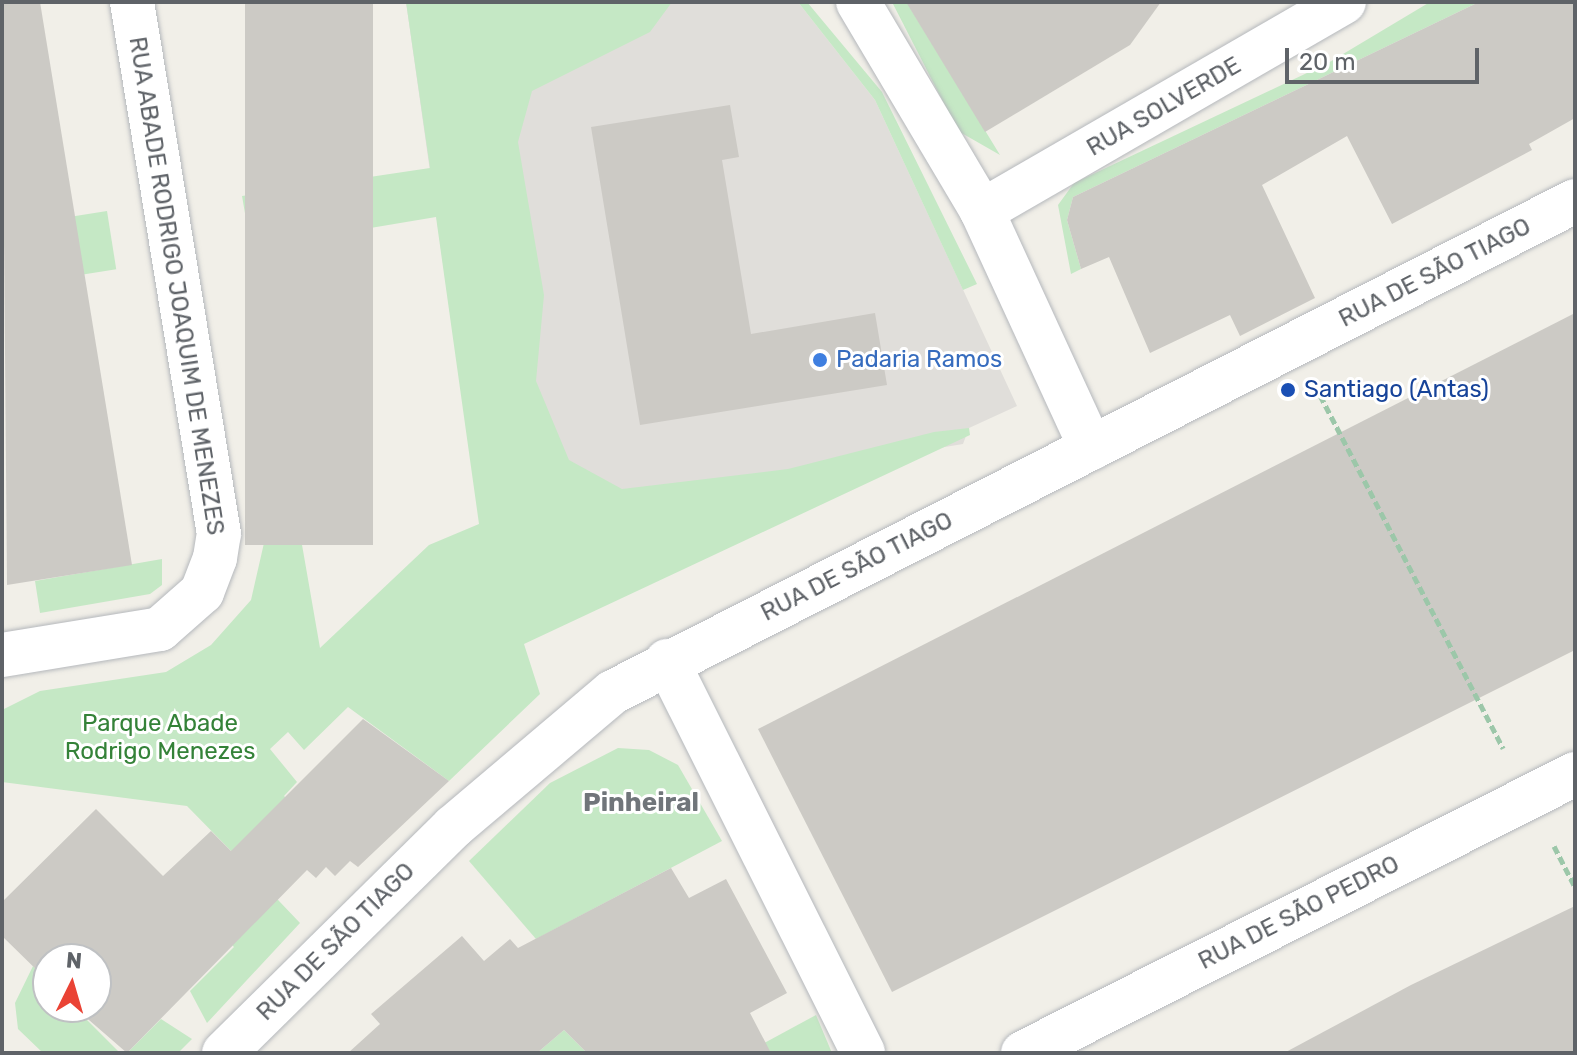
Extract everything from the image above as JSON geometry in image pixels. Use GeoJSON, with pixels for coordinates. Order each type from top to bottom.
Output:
{"type":"FeatureCollection","features":[{"type":"Feature","properties":{"kind":"street","name":"RUA ABADE RODRIGO JOAQUIM DE MENEZES"},"geometry":{"type":"LineString","coordinates":[[2,655],[160,629],[202,592],[215,558],[219,534],[132,2]]}},
{"type":"Feature","properties":{"kind":"street"},"geometry":{"type":"LineString","coordinates":[[858,2],[982,211],[1091,448]]}},
{"type":"Feature","properties":{"kind":"street","name":"RUA SOLVERDE"},"geometry":{"type":"LineString","coordinates":[[982,211],[1344,2]]}},
{"type":"Feature","properties":{"kind":"street","name":"RUA DE SÃO TIAGO"},"geometry":{"type":"LineString","coordinates":[[224,1053],[453,827],[613,692],[667,661],[1575,201]]}},
{"type":"Feature","properties":{"kind":"street"},"geometry":{"type":"LineString","coordinates":[[667,661],[863,1053]]}},
{"type":"Feature","properties":{"kind":"street","name":"RUA DE SÃO PEDRO"},"geometry":{"type":"LineString","coordinates":[[1023,1053],[1575,774]]}},
{"type":"Feature","properties":{"kind":"path"},"geometry":{"type":"LineString","coordinates":[[1339,432],[1509,761]]}},
{"type":"Feature","properties":{"kind":"path"},"geometry":{"type":"LineString","coordinates":[[1548,834],[1575,887]]}},
{"type":"Feature","properties":{"kind":"shaded area","name":"Padaria Ramos"},"geometry":{"type":"Polygon","coordinates":[[[406,2],[798,2],[875,100],[1017,406],[969,428],[963,444],[480,524],[406,2]]]}},
{"type":"Feature","properties":{"kind":"green space","name":"Parque Abade Rodrigo Menezes"},"geometry":{"type":"Polygon","coordinates":[[[406,2],[672,2],[650,32],[532,91],[518,142],[544,295],[536,381],[569,460],[622,489],[788,469],[934,432],[969,428],[970,435],[524,644],[540,694],[449,781],[348,707],[304,750],[288,732],[270,749],[297,782],[284,796],[313,823],[237,857],[187,806],[2,782],[4,709],[40,691],[166,672],[211,645],[251,600],[264,543],[301,539],[320,648],[429,545],[479,524],[436,217],[251,248],[242,196],[430,168],[406,2]]]}},
{"type":"Feature","properties":{"kind":"green space"},"geometry":{"type":"Polygon","coordinates":[[[798,2],[807,2],[882,92],[977,284],[963,290],[875,100],[798,2]]]}},
{"type":"Feature","properties":{"kind":"green space"},"geometry":{"type":"Polygon","coordinates":[[[892,2],[914,2],[909,6],[1000,155],[958,131],[892,2]]]}},
{"type":"Feature","properties":{"kind":"green space"},"geometry":{"type":"Polygon","coordinates":[[[1430,2],[1479,2],[1073,197],[1067,220],[1081,269],[1071,274],[1058,205],[1074,183],[1328,63],[1430,2]]]}},
{"type":"Feature","properties":{"kind":"green space"},"geometry":{"type":"Polygon","coordinates":[[[107,211],[116,269],[11,286],[2,228],[107,211]]]}},
{"type":"Feature","properties":{"kind":"green space"},"geometry":{"type":"Polygon","coordinates":[[[162,559],[162,585],[150,594],[40,613],[35,581],[162,559]]]}},
{"type":"Feature","properties":{"kind":"green space"},"geometry":{"type":"Polygon","coordinates":[[[618,748],[649,750],[678,765],[722,841],[536,939],[469,861],[550,783],[618,748]]]}},
{"type":"Feature","properties":{"kind":"green space"},"geometry":{"type":"Polygon","coordinates":[[[240,860],[300,923],[207,1023],[190,991],[234,947],[193,906],[240,860]]]}},
{"type":"Feature","properties":{"kind":"green space"},"geometry":{"type":"Polygon","coordinates":[[[32,968],[32,1023],[90,1023],[120,1053],[43,1053],[18,1029],[15,1003],[32,968]]]}},
{"type":"Feature","properties":{"kind":"green space"},"geometry":{"type":"Polygon","coordinates":[[[816,1015],[832,1053],[746,1053],[816,1015]]]}},
{"type":"Feature","properties":{"kind":"green space"},"geometry":{"type":"Polygon","coordinates":[[[161,1019],[192,1039],[178,1053],[127,1053],[161,1019]]]}},
{"type":"Feature","properties":{"kind":"green space"},"geometry":{"type":"Polygon","coordinates":[[[564,1030],[587,1053],[537,1053],[564,1030]]]}},
{"type":"Feature","properties":{"kind":"building"},"geometry":{"type":"Polygon","coordinates":[[[2,2],[40,2],[132,565],[7,585],[2,2]]]}},
{"type":"Feature","properties":{"kind":"building"},"geometry":{"type":"Polygon","coordinates":[[[245,2],[373,2],[373,545],[245,545],[245,2]]]}},
{"type":"Feature","properties":{"kind":"building"},"geometry":{"type":"Polygon","coordinates":[[[906,2],[1161,2],[1130,45],[985,132],[906,2]]]}},
{"type":"Feature","properties":{"kind":"building"},"geometry":{"type":"Polygon","coordinates":[[[1479,2],[1575,2],[1575,118],[1529,144],[1532,150],[1392,224],[1347,136],[1262,185],[1315,298],[1240,336],[1230,315],[1150,353],[1109,257],[1081,269],[1067,220],[1073,197],[1479,2]]]}},
{"type":"Feature","properties":{"kind":"building"},"geometry":{"type":"Polygon","coordinates":[[[730,105],[739,157],[722,160],[751,334],[875,313],[887,385],[640,425],[591,127],[730,105]]]}},
{"type":"Feature","properties":{"kind":"building"},"geometry":{"type":"Polygon","coordinates":[[[1575,313],[1575,650],[892,992],[758,729],[1575,313]]]}},
{"type":"Feature","properties":{"kind":"building"},"geometry":{"type":"Polygon","coordinates":[[[363,719],[449,781],[358,867],[350,861],[335,876],[326,867],[316,878],[307,870],[127,1053],[92,1023],[112,1023],[112,943],[32,943],[32,965],[2,936],[2,902],[96,809],[163,876],[211,831],[231,851],[363,719]]]}},
{"type":"Feature","properties":{"kind":"building"},"geometry":{"type":"Polygon","coordinates":[[[671,868],[689,898],[726,879],[787,993],[750,1013],[771,1053],[587,1053],[564,1030],[537,1053],[348,1053],[380,1024],[371,1014],[462,936],[484,961],[510,939],[518,948],[671,868]]]}},
{"type":"Feature","properties":{"kind":"building"},"geometry":{"type":"Polygon","coordinates":[[[1575,906],[1575,1053],[1284,1053],[1411,985],[1575,906]]]}},
{"type":"Feature","properties":{"kind":"place","name":"Padaria Ramos"},"geometry":{"type":"Point","coordinates":[820,360]}},
{"type":"Feature","properties":{"kind":"place","name":"Santiago (Antas)"},"geometry":{"type":"Point","coordinates":[1288,390]}},
{"type":"Feature","properties":{"kind":"district","name":"Pinheiral"},"geometry":{"type":"Point","coordinates":[641,803]}}]}
